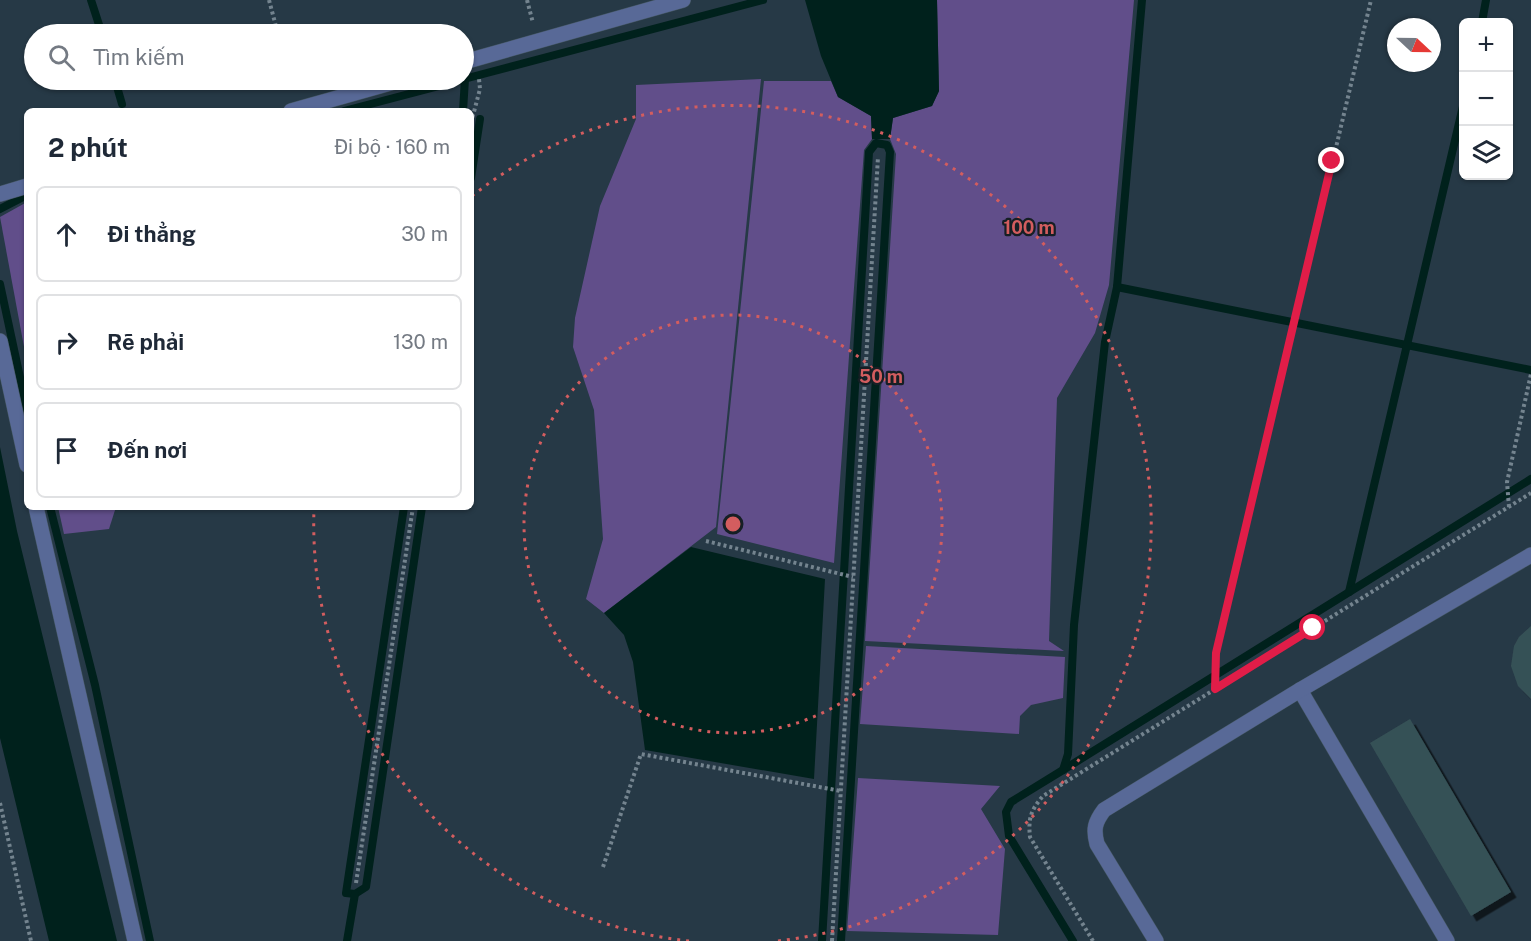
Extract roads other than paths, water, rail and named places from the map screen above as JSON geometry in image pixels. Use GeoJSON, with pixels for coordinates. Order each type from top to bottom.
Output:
{"type":"FeatureCollection","features":[{"type":"Feature","properties":{"kind":"street"},"geometry":{"type":"LineString","coordinates":[[474,59],[683,0]]}},
{"type":"Feature","properties":{"kind":"street"},"geometry":{"type":"LineString","coordinates":[[324,106],[371,90]]}},
{"type":"Feature","properties":{"kind":"street"},"geometry":{"type":"LineString","coordinates":[[0,194],[24,187]]}},
{"type":"Feature","properties":{"kind":"street"},"geometry":{"type":"LineString","coordinates":[[0,341],[24,434]]}},
{"type":"Feature","properties":{"kind":"street"},"geometry":{"type":"LineString","coordinates":[[37,510],[135,941]]}},
{"type":"Feature","properties":{"kind":"street"},"geometry":{"type":"LineString","coordinates":[[1155,941],[1097,844],[1094,834],[1096,821],[1104,810],[1300,690],[1531,555]]}},
{"type":"Feature","properties":{"kind":"street"},"geometry":{"type":"LineString","coordinates":[[1300,690],[1447,941]]}},
{"type":"Feature","properties":{"kind":"waterway"},"geometry":{"type":"LineString","coordinates":[[91,0],[99,24]]}},
{"type":"Feature","properties":{"kind":"waterway"},"geometry":{"type":"LineString","coordinates":[[474,76],[763,0]]}},
{"type":"Feature","properties":{"kind":"waterway"},"geometry":{"type":"LineString","coordinates":[[1073,941],[1009,836],[1006,812],[1011,802],[1063,770],[1068,754],[1074,625],[1105,342],[1117,287],[1142,0]]}},
{"type":"Feature","properties":{"kind":"waterway"},"geometry":{"type":"LineString","coordinates":[[1483,18],[1486,0]]}},
{"type":"Feature","properties":{"kind":"waterway"},"geometry":{"type":"LineString","coordinates":[[118,90],[122,104]]}},
{"type":"Feature","properties":{"kind":"waterway"},"geometry":{"type":"LineString","coordinates":[[355,108],[424,90]]}},
{"type":"Feature","properties":{"kind":"waterway"},"geometry":{"type":"LineString","coordinates":[[463,108],[464,90]]}},
{"type":"Feature","properties":{"kind":"waterway"},"geometry":{"type":"LineString","coordinates":[[474,158],[480,119]]}},
{"type":"Feature","properties":{"kind":"waterway"},"geometry":{"type":"LineString","coordinates":[[1349,592],[1459,123]]}},
{"type":"Feature","properties":{"kind":"waterway"},"geometry":{"type":"LineString","coordinates":[[822,941],[869,152],[876,143],[887,145],[890,152],[841,941]]}},
{"type":"Feature","properties":{"kind":"waterway"},"geometry":{"type":"LineString","coordinates":[[0,209],[24,197]]}},
{"type":"Feature","properties":{"kind":"waterway"},"geometry":{"type":"LineString","coordinates":[[0,284],[24,396]]}},
{"type":"Feature","properties":{"kind":"waterway"},"geometry":{"type":"LineString","coordinates":[[1117,287],[1531,370]]}},
{"type":"Feature","properties":{"kind":"waterway"},"geometry":{"type":"LineString","coordinates":[[1063,770],[1531,479]]}},
{"type":"Feature","properties":{"kind":"waterway"},"geometry":{"type":"LineString","coordinates":[[51,510],[95,685],[150,941]]}},
{"type":"Feature","properties":{"kind":"waterway"},"geometry":{"type":"LineString","coordinates":[[404,510],[346,893],[355,894],[366,887],[422,510]]}},
{"type":"Feature","properties":{"kind":"waterway"},"geometry":{"type":"LineString","coordinates":[[347,941],[355,894]]}}]}
